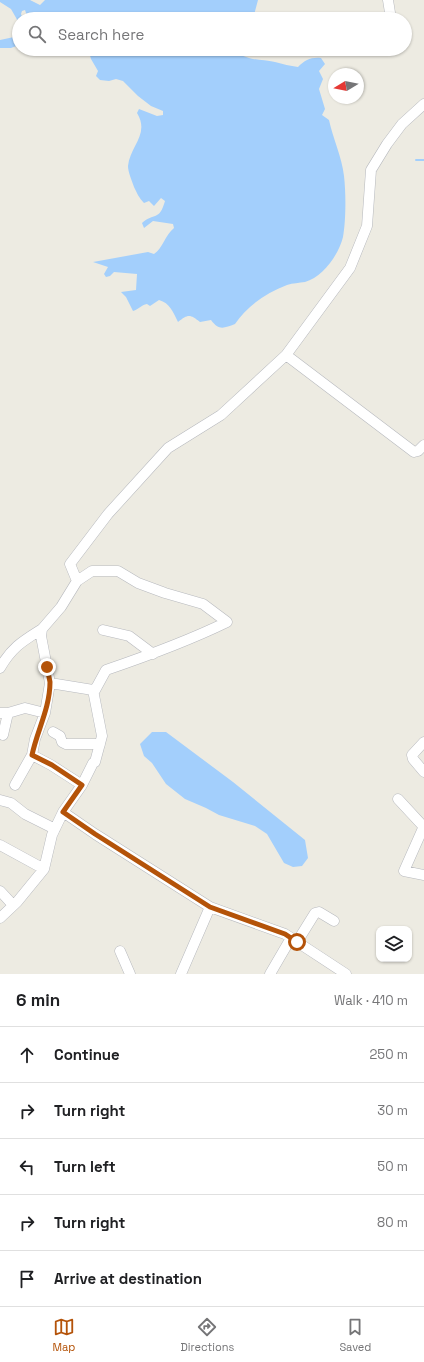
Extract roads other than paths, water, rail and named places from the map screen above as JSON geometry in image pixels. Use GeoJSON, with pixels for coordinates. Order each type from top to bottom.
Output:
{"type":"FeatureCollection","features":[{"type":"Feature","properties":{"kind":"street"},"geometry":{"type":"LineString","coordinates":[[388,0],[390,12]]}},
{"type":"Feature","properties":{"kind":"street"},"geometry":{"type":"LineString","coordinates":[[77,581],[70,564],[108,514],[168,448],[221,415],[286,355],[350,268],[367,226],[371,170],[402,124],[424,104]]}},
{"type":"Feature","properties":{"kind":"street"},"geometry":{"type":"LineString","coordinates":[[286,355],[414,452],[418,452],[424,445]]}},
{"type":"Feature","properties":{"kind":"street"},"geometry":{"type":"LineString","coordinates":[[0,668],[8,654],[20,643],[42,629],[61,607],[77,581],[92,571],[118,571],[138,583],[165,593],[203,604],[227,622],[153,654],[106,670],[94,692],[102,736],[95,762],[93,763],[82,785],[63,812],[55,828],[44,869],[17,902],[0,918]]}},
{"type":"Feature","properties":{"kind":"street"},"geometry":{"type":"LineString","coordinates":[[15,785],[32,755],[35,740],[46,713],[50,683],[41,636],[42,629]]}},
{"type":"Feature","properties":{"kind":"street"},"geometry":{"type":"LineString","coordinates":[[103,630],[129,636],[153,654]]}},
{"type":"Feature","properties":{"kind":"street"},"geometry":{"type":"LineString","coordinates":[[50,683],[93,690],[94,692]]}},
{"type":"Feature","properties":{"kind":"street"},"geometry":{"type":"LineString","coordinates":[[4,735],[4,713],[25,708],[46,713]]}},
{"type":"Feature","properties":{"kind":"street"},"geometry":{"type":"LineString","coordinates":[[53,732],[59,735],[62,742],[66,744],[100,744]]}},
{"type":"Feature","properties":{"kind":"street"},"geometry":{"type":"LineString","coordinates":[[424,742],[412,753],[412,757],[424,772]]}},
{"type":"Feature","properties":{"kind":"street"},"geometry":{"type":"LineString","coordinates":[[32,755],[52,765],[82,785]]}},
{"type":"Feature","properties":{"kind":"street"},"geometry":{"type":"LineString","coordinates":[[398,799],[424,827],[404,871],[424,875]]}},
{"type":"Feature","properties":{"kind":"street"},"geometry":{"type":"LineString","coordinates":[[0,800],[11,803],[25,814],[55,828]]}},
{"type":"Feature","properties":{"kind":"street"},"geometry":{"type":"LineString","coordinates":[[63,812],[210,907],[285,934],[340,972]]}},
{"type":"Feature","properties":{"kind":"street"},"geometry":{"type":"LineString","coordinates":[[0,845],[44,869]]}},
{"type":"Feature","properties":{"kind":"street"},"geometry":{"type":"LineString","coordinates":[[0,891],[13,905]]}},
{"type":"Feature","properties":{"kind":"street"},"geometry":{"type":"LineString","coordinates":[[181,974],[210,907]]}},
{"type":"Feature","properties":{"kind":"street"},"geometry":{"type":"LineString","coordinates":[[270,974],[315,913],[319,912],[334,921]]}},
{"type":"Feature","properties":{"kind":"street"},"geometry":{"type":"LineString","coordinates":[[120,950],[130,974]]}},
{"type":"Feature","properties":{"kind":"water"},"geometry":{"type":"Polygon","coordinates":[[[0,0],[30,0],[40,5],[45,0],[258,0],[255,12],[26,12],[25,10],[22,12],[13,12],[11,9],[0,2],[0,0]]]}},
{"type":"Feature","properties":{"kind":"water"},"geometry":{"type":"Polygon","coordinates":[[[12,37],[12,48],[0,48],[0,40],[12,37]]]}},
{"type":"Feature","properties":{"kind":"water"},"geometry":{"type":"Polygon","coordinates":[[[90,56],[243,56],[298,67],[303,62],[308,60],[321,58],[325,64],[319,71],[323,79],[319,89],[325,109],[322,115],[329,120],[341,162],[345,190],[343,237],[334,257],[324,270],[312,279],[305,282],[287,285],[264,296],[245,311],[235,324],[222,328],[217,326],[211,320],[200,322],[191,316],[187,316],[178,322],[169,306],[163,301],[159,300],[150,306],[147,304],[133,311],[126,297],[121,292],[136,290],[137,274],[114,272],[110,276],[106,277],[104,274],[108,267],[93,262],[148,252],[154,254],[174,228],[173,224],[153,221],[144,228],[142,223],[161,212],[165,201],[161,198],[154,206],[149,201],[144,203],[134,187],[128,168],[129,159],[140,134],[140,120],[137,113],[139,109],[157,116],[163,115],[163,111],[151,106],[123,81],[116,79],[109,81],[100,80],[96,76],[98,71],[90,56]]]}},
{"type":"Feature","properties":{"kind":"water"},"geometry":{"type":"Polygon","coordinates":[[[152,732],[166,732],[233,782],[305,840],[308,858],[302,866],[293,867],[284,863],[267,834],[255,826],[219,815],[185,799],[166,784],[152,763],[144,756],[140,744],[152,732]]]}},
{"type":"Feature","properties":{"kind":"waterway"},"geometry":{"type":"LineString","coordinates":[[416,160],[424,160]]}}]}
